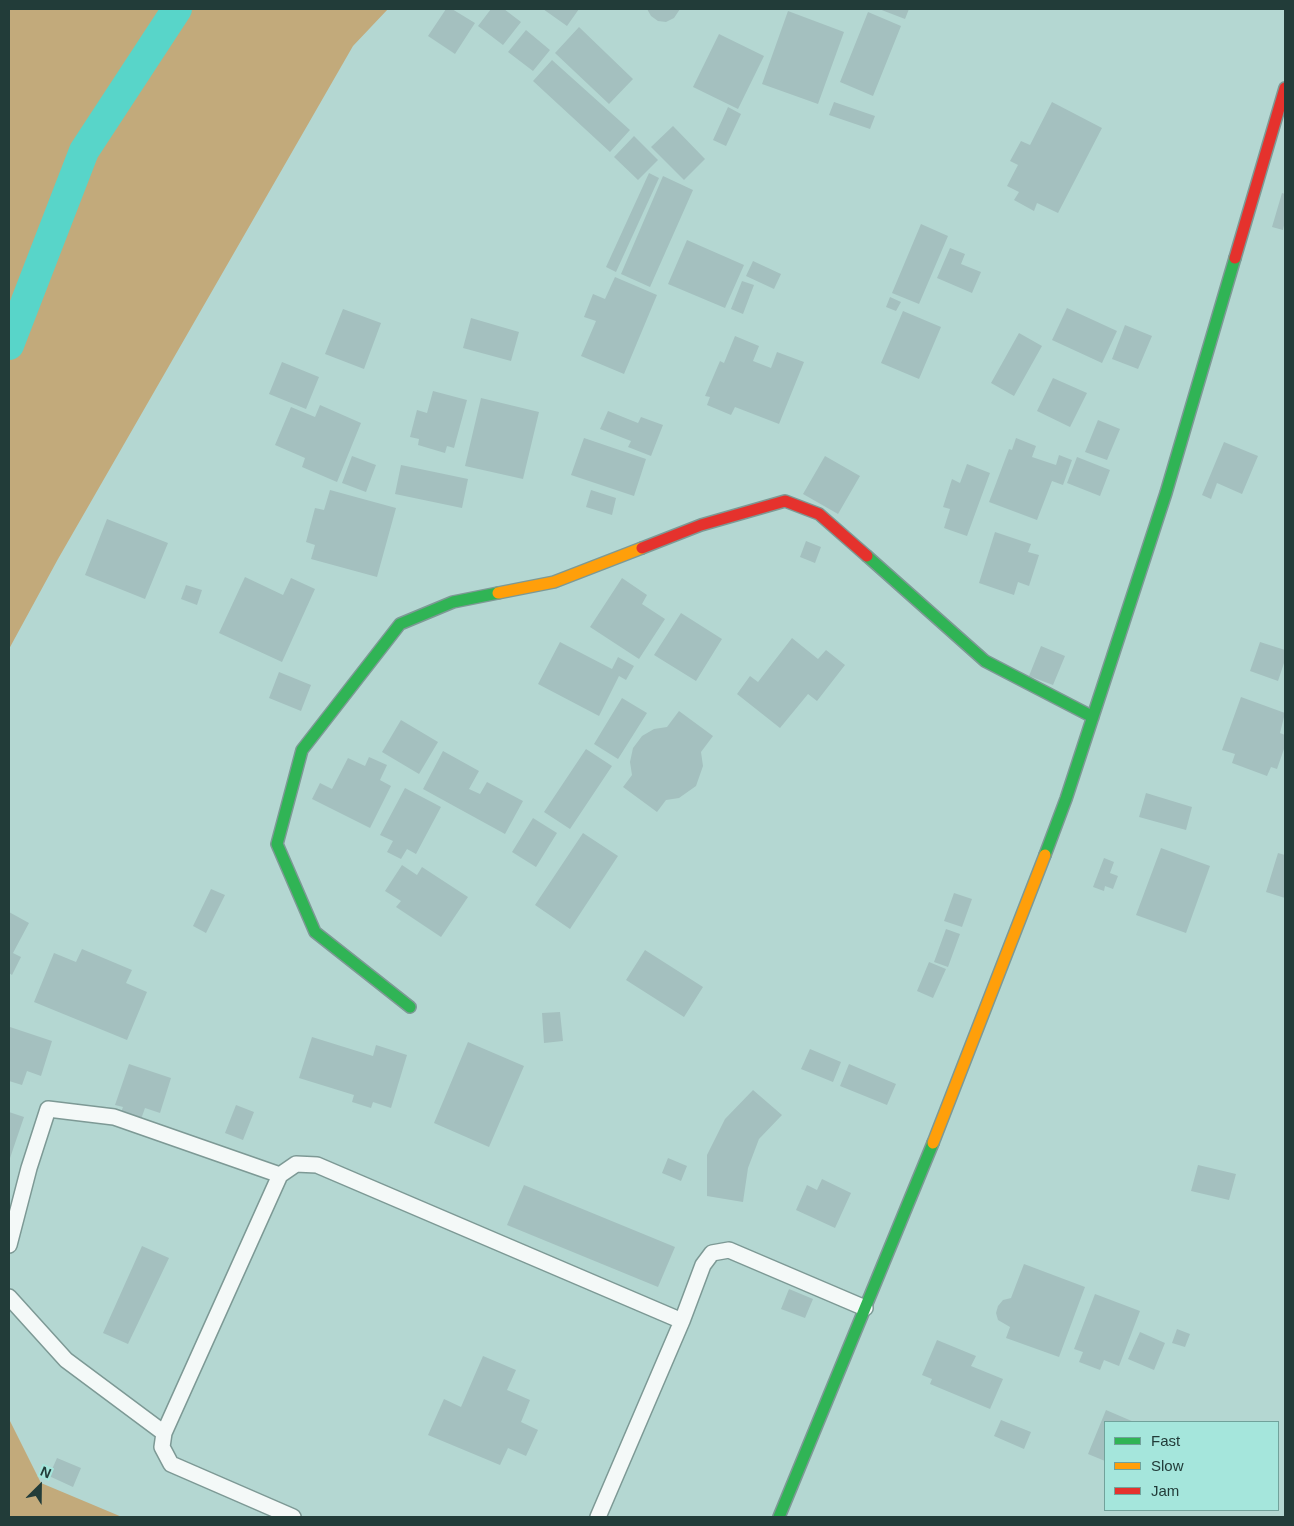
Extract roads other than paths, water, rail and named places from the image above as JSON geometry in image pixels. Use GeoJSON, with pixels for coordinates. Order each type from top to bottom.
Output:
{"type":"FeatureCollection","features":[{"type":"Feature","properties":{"kind":"street"},"geometry":{"type":"LineString","coordinates":[[779,1517],[949,1104],[1066,799],[1166,493],[1285,88]]}},
{"type":"Feature","properties":{"kind":"street"},"geometry":{"type":"LineString","coordinates":[[410,1007],[315,932],[277,844],[302,750],[400,624],[453,602],[554,582],[701,525],[785,501],[818,514],[985,661],[1093,717]]}},
{"type":"Feature","properties":{"kind":"lane"},"geometry":{"type":"LineString","coordinates":[[9,1245],[29,1168],[48,1109],[114,1117],[280,1175]]}},
{"type":"Feature","properties":{"kind":"lane"},"geometry":{"type":"LineString","coordinates":[[293,1517],[171,1464],[162,1447],[164,1433],[280,1175],[296,1164],[318,1165],[682,1321]]}},
{"type":"Feature","properties":{"kind":"lane"},"geometry":{"type":"LineString","coordinates":[[598,1517],[682,1321],[703,1265],[712,1253],[729,1250],[865,1308]]}},
{"type":"Feature","properties":{"kind":"lane"},"geometry":{"type":"LineString","coordinates":[[9,1297],[66,1360],[164,1433]]}},
{"type":"Feature","properties":{"kind":"waterway"},"geometry":{"type":"LineString","coordinates":[[9,345],[84,151],[177,9]]}}]}
